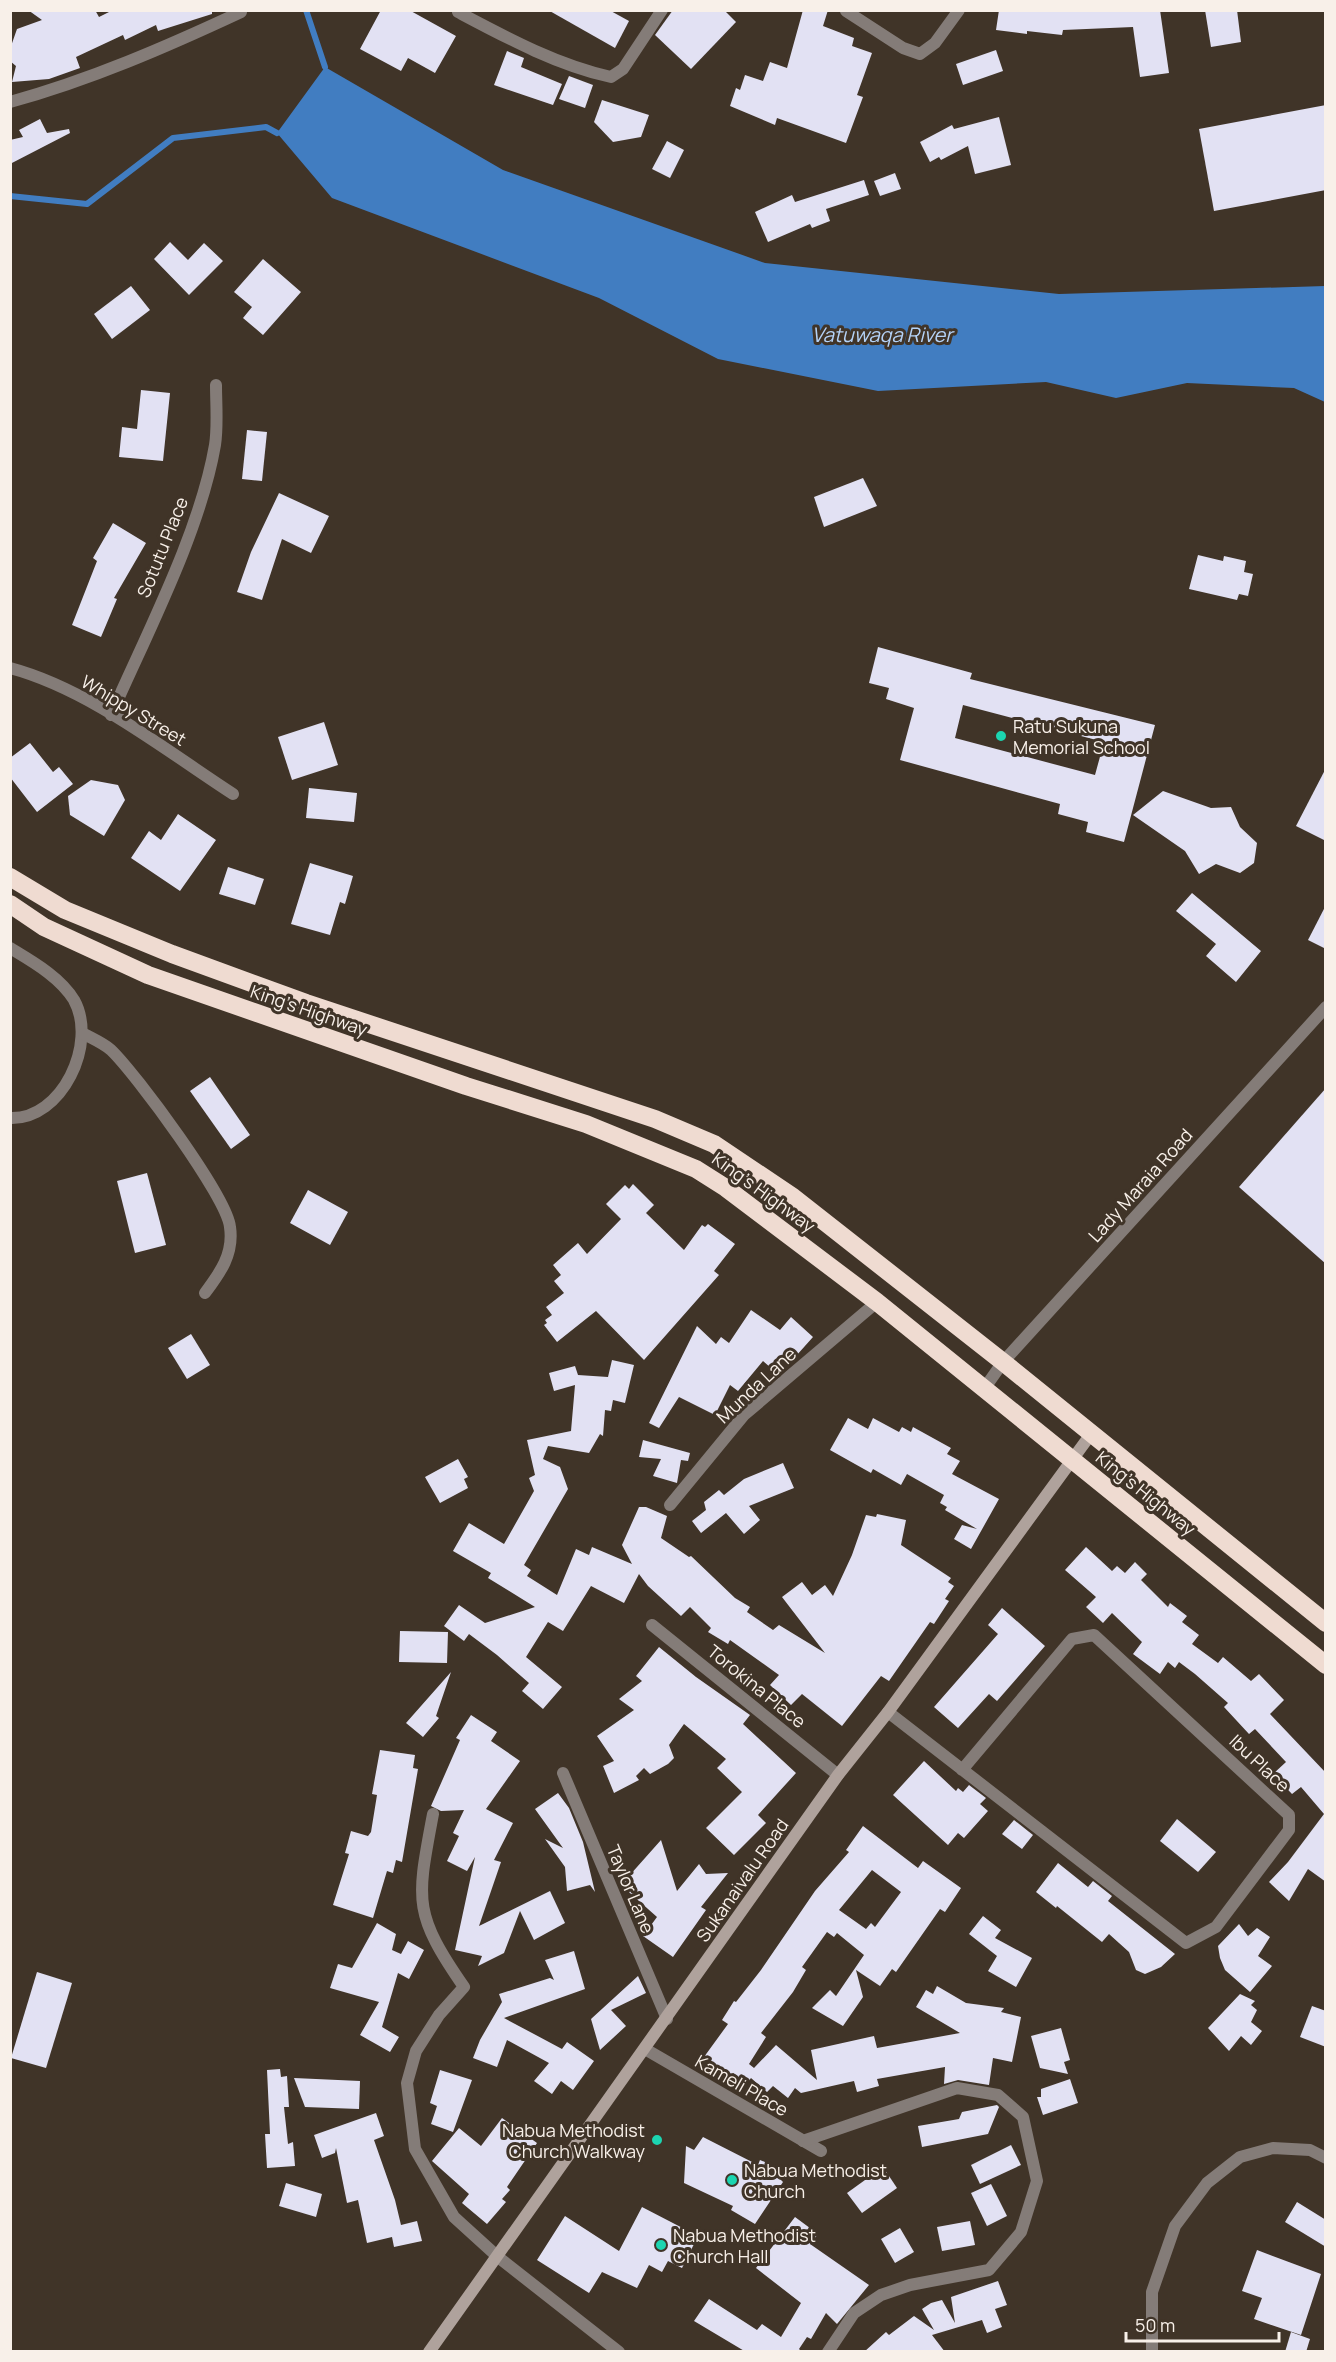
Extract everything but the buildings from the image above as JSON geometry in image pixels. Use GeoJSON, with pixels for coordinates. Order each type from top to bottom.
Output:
{"type":"FeatureCollection","features":[{"type":"Feature","properties":{"kind":"highway","name":"King's Highway"},"geometry":{"type":"LineString","coordinates":[[10,877],[65,910],[172,954],[306,1003],[655,1119],[714,1143],[793,1197],[1003,1362],[1326,1623]]}},
{"type":"Feature","properties":{"kind":"highway","name":"King's Highway"},"geometry":{"type":"LineString","coordinates":[[10,904],[44,927],[148,975],[466,1086],[586,1124],[696,1169],[726,1188],[876,1302],[1326,1665]]}},
{"type":"Feature","properties":{"kind":"main road","name":"Sukanaivalu Road"},"geometry":{"type":"LineString","coordinates":[[429,2352],[838,1775],[888,1712],[1091,1434]]}},
{"type":"Feature","properties":{"kind":"street"},"geometry":{"type":"LineString","coordinates":[[458,12],[521,45],[588,72],[611,77],[623,69],[662,10]]}},
{"type":"Feature","properties":{"kind":"street"},"geometry":{"type":"LineString","coordinates":[[846,11],[903,48],[920,54],[944,33],[959,10]]}},
{"type":"Feature","properties":{"kind":"street"},"geometry":{"type":"LineString","coordinates":[[10,102],[62,88],[181,40],[241,12]]}},
{"type":"Feature","properties":{"kind":"street","name":"Sotutu Place"},"geometry":{"type":"LineString","coordinates":[[111,715],[174,569],[203,494],[215,443],[216,385]]}},
{"type":"Feature","properties":{"kind":"street","name":"Whippy Street"},"geometry":{"type":"LineString","coordinates":[[10,668],[39,675],[111,715],[233,794]]}},
{"type":"Feature","properties":{"kind":"street"},"geometry":{"type":"LineString","coordinates":[[10,948],[64,986],[81,1017],[84,1034],[75,1070],[60,1091],[33,1113],[10,1118]]}},
{"type":"Feature","properties":{"kind":"street","name":"Lady Maraia Road"},"geometry":{"type":"LineString","coordinates":[[984,1389],[1003,1362],[1326,1007]]}},
{"type":"Feature","properties":{"kind":"street"},"geometry":{"type":"LineString","coordinates":[[84,1034],[113,1051],[160,1112],[222,1202],[230,1225],[230,1248],[223,1269],[205,1293]]}},
{"type":"Feature","properties":{"kind":"street","name":"Munda Lane"},"geometry":{"type":"LineString","coordinates":[[670,1505],[744,1415],[876,1302]]}},
{"type":"Feature","properties":{"kind":"street","name":"Torokina Place"},"geometry":{"type":"LineString","coordinates":[[652,1625],[838,1775]]}},
{"type":"Feature","properties":{"kind":"street","name":"Ibu Place"},"geometry":{"type":"LineString","coordinates":[[888,1712],[962,1770],[1186,1943],[1216,1927],[1289,1830],[1289,1815],[1094,1635],[1072,1639],[962,1770]]}},
{"type":"Feature","properties":{"kind":"street","name":"Taylor Lane"},"geometry":{"type":"LineString","coordinates":[[563,1773],[667,2019]]}},
{"type":"Feature","properties":{"kind":"street"},"geometry":{"type":"LineString","coordinates":[[434,1814],[420,1883],[421,1909],[437,1945],[464,1987],[439,2015],[416,2051],[407,2083],[415,2149],[454,2217],[498,2257],[620,2352]]}},
{"type":"Feature","properties":{"kind":"street","name":"Kameli Place"},"geometry":{"type":"LineString","coordinates":[[645,2049],[821,2151]]}},
{"type":"Feature","properties":{"kind":"street"},"geometry":{"type":"LineString","coordinates":[[803,2141],[957,2088],[999,2095],[1023,2117],[1037,2181],[1021,2232],[989,2270],[910,2285],[880,2295],[854,2313],[828,2352]]}},
{"type":"Feature","properties":{"kind":"street"},"geometry":{"type":"LineString","coordinates":[[1152,2352],[1152,2292],[1175,2226],[1207,2183],[1239,2157],[1273,2148],[1310,2150],[1326,2158]]}},
{"type":"Feature","properties":{"kind":"water","name":"Vatuwaqa River"},"geometry":{"type":"Polygon","coordinates":[[[325,67],[503,170],[765,263],[1059,294],[1325,286],[1325,402],[1294,388],[1187,383],[1116,398],[1046,382],[878,391],[718,359],[599,298],[332,198],[277,133],[325,67]]]}},
{"type":"Feature","properties":{"kind":"waterway"},"geometry":{"type":"LineString","coordinates":[[306,10],[325,67]]}},
{"type":"Feature","properties":{"kind":"waterway"},"geometry":{"type":"LineString","coordinates":[[10,196],[87,204],[173,138],[266,127],[277,133]]}},
{"type":"Feature","properties":{"kind":"place","name":"Ratu Sukuna Memorial School"},"geometry":{"type":"Point","coordinates":[1001,736]}},
{"type":"Feature","properties":{"kind":"place","name":"Nabua Methodist Church Walkway"},"geometry":{"type":"Point","coordinates":[657,2140]}},
{"type":"Feature","properties":{"kind":"place","name":"Nabua Methodist Church"},"geometry":{"type":"Point","coordinates":[732,2180]}},
{"type":"Feature","properties":{"kind":"place","name":"Nabua Methodist Church Hall"},"geometry":{"type":"Point","coordinates":[661,2245]}}]}
